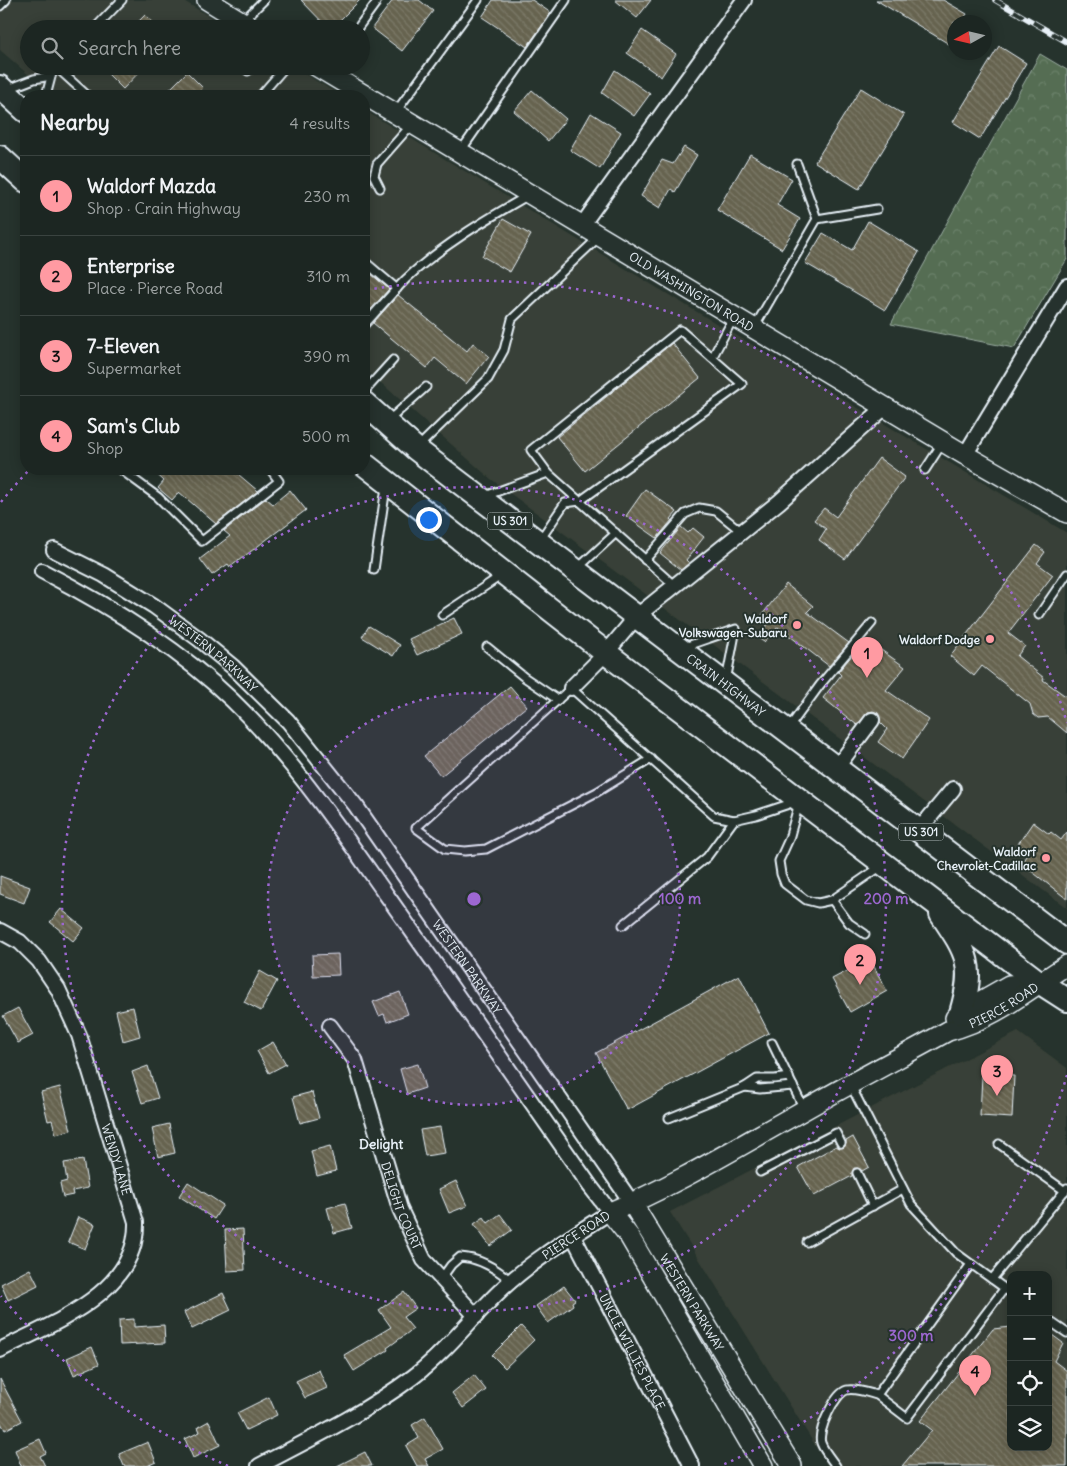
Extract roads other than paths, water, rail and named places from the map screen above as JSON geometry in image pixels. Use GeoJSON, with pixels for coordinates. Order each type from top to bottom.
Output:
{"type":"FeatureCollection","features":[{"type":"Feature","properties":{"kind":"highway"},"geometry":{"type":"LineString","coordinates":[[2,89],[20,106]]}},
{"type":"Feature","properties":{"kind":"highway"},"geometry":{"type":"LineString","coordinates":[[1,159],[20,176]]}},
{"type":"Feature","properties":{"kind":"highway","name":"CRAIN HIGHWAY"},"geometry":{"type":"LineString","coordinates":[[370,408],[416,449],[1067,943]]}},
{"type":"Feature","properties":{"kind":"highway"},"geometry":{"type":"LineString","coordinates":[[370,469],[606,653],[1040,982],[1067,1000]]}},
{"type":"Feature","properties":{"kind":"highway"},"geometry":{"type":"LineString","coordinates":[[932,900],[957,938],[969,968],[968,985],[954,1022]]}},
{"type":"Feature","properties":{"kind":"main road"},"geometry":{"type":"LineString","coordinates":[[207,0],[240,20]]}},
{"type":"Feature","properties":{"kind":"main road","name":"OLD WASHINGTON ROAD"},"geometry":{"type":"LineString","coordinates":[[335,75],[358,90]]}},
{"type":"Feature","properties":{"kind":"main road","name":"OLD WASHINGTON ROAD"},"geometry":{"type":"LineString","coordinates":[[370,98],[965,455],[1067,513]]}},
{"type":"Feature","properties":{"kind":"main road"},"geometry":{"type":"LineString","coordinates":[[1040,982],[1067,965]]}},
{"type":"Feature","properties":{"kind":"main road","name":"PIERCE ROAD"},"geometry":{"type":"LineString","coordinates":[[610,1212],[702,1168],[850,1084],[954,1022],[1009,984],[1040,982]]}},
{"type":"Feature","properties":{"kind":"main road","name":"WESTERN PARKWAY"},"geometry":{"type":"LineString","coordinates":[[632,1203],[792,1466]]}},
{"type":"Feature","properties":{"kind":"main road","name":"WESTERN PARKWAY"},"geometry":{"type":"LineString","coordinates":[[610,1212],[629,1236],[763,1466]]}},
{"type":"Feature","properties":{"kind":"street"},"geometry":{"type":"LineString","coordinates":[[582,225],[744,0]]}},
{"type":"Feature","properties":{"kind":"street"},"geometry":{"type":"LineString","coordinates":[[965,455],[1067,286]]}},
{"type":"Feature","properties":{"kind":"street"},"geometry":{"type":"LineString","coordinates":[[571,688],[606,653],[637,616],[779,502],[885,407]]}},
{"type":"Feature","properties":{"kind":"street","name":"WESTERN PARKWAY"},"geometry":{"type":"LineString","coordinates":[[54,550],[104,575],[154,606],[199,638],[233,667],[288,722],[356,806],[632,1203]]}},
{"type":"Feature","properties":{"kind":"street","name":"WESTERN PARKWAY"},"geometry":{"type":"LineString","coordinates":[[42,571],[86,594],[150,634],[190,663],[232,700],[294,766],[610,1212]]}},
{"type":"Feature","properties":{"kind":"street"},"geometry":{"type":"LineString","coordinates":[[837,767],[872,720]]}},
{"type":"Feature","properties":{"kind":"street"},"geometry":{"type":"LineString","coordinates":[[919,830],[953,789]]}},
{"type":"Feature","properties":{"kind":"street","name":"WENDY LANE"},"geometry":{"type":"LineString","coordinates":[[0,931],[20,942],[40,961],[58,990],[80,1035],[136,1222],[136,1232],[131,1254],[124,1268],[100,1293],[69,1314],[0,1350]]}},
{"type":"Feature","properties":{"kind":"street","name":"DELIGHT COURT"},"geometry":{"type":"LineString","coordinates":[[330,1026],[356,1060],[400,1209],[424,1260],[476,1316]]}},
{"type":"Feature","properties":{"kind":"street","name":"PIERCE ROAD"},"geometry":{"type":"LineString","coordinates":[[259,1466],[365,1408],[414,1376],[511,1281],[610,1212]]}},
{"type":"Feature","properties":{"kind":"street","name":"UNCLE WILLIES PLACE"},"geometry":{"type":"LineString","coordinates":[[573,1236],[692,1466]]}},
{"type":"Feature","properties":{"kind":"lane"},"geometry":{"type":"LineString","coordinates":[[0,6],[6,0]]}},
{"type":"Feature","properties":{"kind":"lane"},"geometry":{"type":"LineString","coordinates":[[103,20],[122,0]]}},
{"type":"Feature","properties":{"kind":"lane"},"geometry":{"type":"LineString","coordinates":[[251,20],[264,0]]}},
{"type":"Feature","properties":{"kind":"lane"},"geometry":{"type":"LineString","coordinates":[[395,114],[478,0]]}},
{"type":"Feature","properties":{"kind":"lane"},"geometry":{"type":"LineString","coordinates":[[460,152],[566,0]]}},
{"type":"Feature","properties":{"kind":"lane"},"geometry":{"type":"LineString","coordinates":[[364,20],[376,3]]}},
{"type":"Feature","properties":{"kind":"lane"},"geometry":{"type":"LineString","coordinates":[[65,75],[81,90]]}},
{"type":"Feature","properties":{"kind":"lane"},"geometry":{"type":"LineString","coordinates":[[265,90],[278,75]]}},
{"type":"Feature","properties":{"kind":"lane"},"geometry":{"type":"LineString","coordinates":[[2,89],[51,76],[48,90]]}},
{"type":"Feature","properties":{"kind":"lane"},"geometry":{"type":"LineString","coordinates":[[380,188],[374,176],[377,164],[413,124]]}},
{"type":"Feature","properties":{"kind":"lane"},"geometry":{"type":"LineString","coordinates":[[754,328],[817,219],[798,164]]}},
{"type":"Feature","properties":{"kind":"lane"},"geometry":{"type":"LineString","coordinates":[[370,318],[406,279],[440,251],[497,213],[530,194]]}},
{"type":"Feature","properties":{"kind":"lane"},"geometry":{"type":"LineString","coordinates":[[817,219],[877,209]]}},
{"type":"Feature","properties":{"kind":"lane"},"geometry":{"type":"LineString","coordinates":[[416,449],[488,379],[504,350],[512,319],[600,236]]}},
{"type":"Feature","properties":{"kind":"lane"},"geometry":{"type":"LineString","coordinates":[[370,266],[397,289]]}},
{"type":"Feature","properties":{"kind":"lane"},"geometry":{"type":"LineString","coordinates":[[712,358],[735,317]]}},
{"type":"Feature","properties":{"kind":"lane"},"geometry":{"type":"LineString","coordinates":[[539,542],[566,503],[580,501],[742,384],[680,330],[531,450],[548,473],[580,501],[646,560],[676,586]]}},
{"type":"Feature","properties":{"kind":"lane"},"geometry":{"type":"LineString","coordinates":[[370,385],[393,360]]}},
{"type":"Feature","properties":{"kind":"lane"},"geometry":{"type":"LineString","coordinates":[[386,422],[426,387]]}},
{"type":"Feature","properties":{"kind":"lane"},"geometry":{"type":"LineString","coordinates":[[924,470],[944,442]]}},
{"type":"Feature","properties":{"kind":"lane"},"geometry":{"type":"LineString","coordinates":[[480,498],[548,473]]}},
{"type":"Feature","properties":{"kind":"lane"},"geometry":{"type":"LineString","coordinates":[[128,475],[158,497],[202,541],[279,480],[275,475]]}},
{"type":"Feature","properties":{"kind":"lane"},"geometry":{"type":"LineString","coordinates":[[374,570],[387,482]]}},
{"type":"Feature","properties":{"kind":"lane"},"geometry":{"type":"LineString","coordinates":[[646,560],[685,514],[699,508],[716,511],[742,532]]}},
{"type":"Feature","properties":{"kind":"lane"},"geometry":{"type":"LineString","coordinates":[[576,570],[616,533]]}},
{"type":"Feature","properties":{"kind":"lane"},"geometry":{"type":"LineString","coordinates":[[442,615],[504,574]]}},
{"type":"Feature","properties":{"kind":"lane"},"geometry":{"type":"LineString","coordinates":[[1039,615],[1067,574]]}},
{"type":"Feature","properties":{"kind":"lane"},"geometry":{"type":"LineString","coordinates":[[787,730],[820,685],[872,623]]}},
{"type":"Feature","properties":{"kind":"lane"},"geometry":{"type":"LineString","coordinates":[[679,648],[736,629],[726,684]]}},
{"type":"Feature","properties":{"kind":"lane"},"geometry":{"type":"LineString","coordinates":[[487,647],[558,700]]}},
{"type":"Feature","properties":{"kind":"lane"},"geometry":{"type":"LineString","coordinates":[[651,759],[597,792],[486,849],[465,851],[445,849],[416,828],[571,688],[651,759],[714,816],[734,820],[800,800]]}},
{"type":"Feature","properties":{"kind":"lane"},"geometry":{"type":"LineString","coordinates":[[800,800],[789,839],[779,861],[781,874],[786,884],[806,900],[818,903],[832,900],[884,864]]}},
{"type":"Feature","properties":{"kind":"lane"},"geometry":{"type":"LineString","coordinates":[[623,925],[707,857],[734,820]]}},
{"type":"Feature","properties":{"kind":"lane"},"geometry":{"type":"LineString","coordinates":[[832,900],[849,923],[866,934]]}},
{"type":"Feature","properties":{"kind":"lane"},"geometry":{"type":"LineString","coordinates":[[772,1042],[804,1109]]}},
{"type":"Feature","properties":{"kind":"lane"},"geometry":{"type":"LineString","coordinates":[[669,1118],[745,1087],[757,1079],[789,1077]]}},
{"type":"Feature","properties":{"kind":"lane"},"geometry":{"type":"LineString","coordinates":[[850,1084],[911,1204],[956,1254],[1007,1290]]}},
{"type":"Feature","properties":{"kind":"lane"},"geometry":{"type":"LineString","coordinates":[[745,1087],[760,1089],[793,1086]]}},
{"type":"Feature","properties":{"kind":"lane"},"geometry":{"type":"LineString","coordinates":[[760,1172],[836,1133],[841,1143]]}},
{"type":"Feature","properties":{"kind":"lane"},"geometry":{"type":"LineString","coordinates":[[992,1279],[1066,1189],[1000,1144]]}},
{"type":"Feature","properties":{"kind":"lane"},"geometry":{"type":"LineString","coordinates":[[857,1173],[873,1206]]}},
{"type":"Feature","properties":{"kind":"lane"},"geometry":{"type":"LineString","coordinates":[[807,1242],[903,1189]]}},
{"type":"Feature","properties":{"kind":"lane"},"geometry":{"type":"LineString","coordinates":[[441,1279],[451,1265],[460,1257],[471,1258],[497,1270],[511,1281]]}},
{"type":"Feature","properties":{"kind":"lane"},"geometry":{"type":"LineString","coordinates":[[877,1395],[971,1264]]}},
{"type":"Feature","properties":{"kind":"lane"},"geometry":{"type":"LineString","coordinates":[[836,1466],[821,1443],[820,1432],[824,1420],[840,1392],[848,1389],[877,1395],[907,1418],[1007,1292]]}},
{"type":"Feature","properties":{"kind":"lane"},"geometry":{"type":"LineString","coordinates":[[1052,1323],[1067,1333]]}},
{"type":"Feature","properties":{"kind":"railway"},"geometry":{"type":"LineString","coordinates":[[995,0],[1067,42]]}},
{"type":"Feature","properties":{"kind":"place","name":"Waldorf Volkswagen-Subaru"},"geometry":{"type":"Point","coordinates":[797,625]}},
{"type":"Feature","properties":{"kind":"place","name":"Waldorf Dodge"},"geometry":{"type":"Point","coordinates":[990,639]}},
{"type":"Feature","properties":{"kind":"place","name":"Waldorf Mazda"},"geometry":{"type":"Point","coordinates":[867,678]}},
{"type":"Feature","properties":{"kind":"place","name":"Waldorf Chevrolet-Cadillac"},"geometry":{"type":"Point","coordinates":[1046,858]}},
{"type":"Feature","properties":{"kind":"place","name":"Enterprise"},"geometry":{"type":"Point","coordinates":[860,985]}},
{"type":"Feature","properties":{"kind":"place","name":"7-Eleven"},"geometry":{"type":"Point","coordinates":[997,1096]}},
{"type":"Feature","properties":{"kind":"place","name":"Sam's Club"},"geometry":{"type":"Point","coordinates":[975,1396]}},
{"type":"Feature","properties":{"kind":"district","name":"Delight"},"geometry":{"type":"Point","coordinates":[381,1144]}}]}
